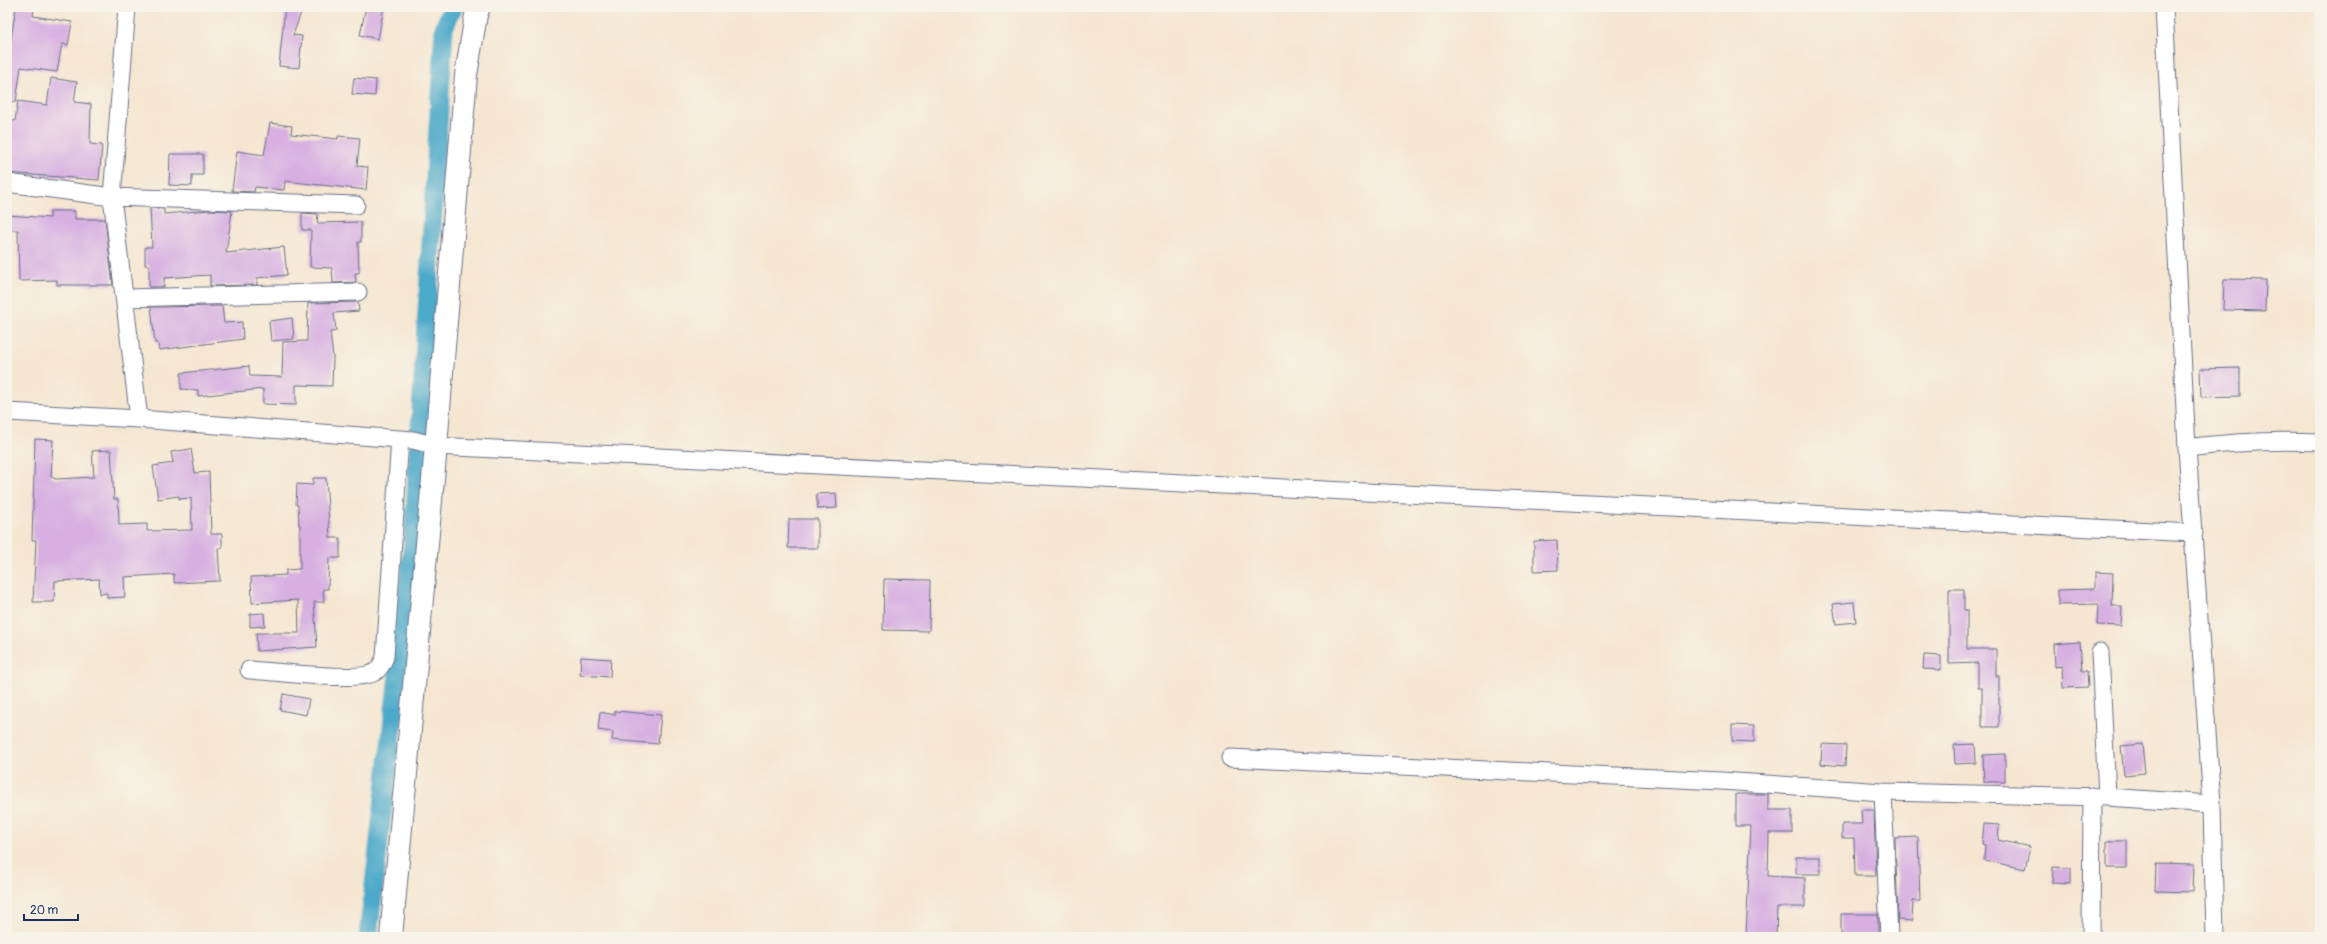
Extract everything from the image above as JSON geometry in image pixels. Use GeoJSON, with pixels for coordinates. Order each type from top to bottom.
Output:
{"type":"FeatureCollection","features":[{"type":"Feature","properties":{"kind":"street"},"geometry":{"type":"LineString","coordinates":[[127,7],[112,197],[126,298],[139,419]]}},
{"type":"Feature","properties":{"kind":"street"},"geometry":{"type":"LineString","coordinates":[[391,937],[466,75],[476,15],[479,7]]}},
{"type":"Feature","properties":{"kind":"street"},"geometry":{"type":"LineString","coordinates":[[2164,7],[2187,448],[2212,804],[2215,937]]}},
{"type":"Feature","properties":{"kind":"street"},"geometry":{"type":"LineString","coordinates":[[7,182],[112,197],[356,205]]}},
{"type":"Feature","properties":{"kind":"street"},"geometry":{"type":"LineString","coordinates":[[126,298],[358,292]]}},
{"type":"Feature","properties":{"kind":"street"},"geometry":{"type":"LineString","coordinates":[[7,412],[139,419],[407,440],[433,445],[2194,533]]}},
{"type":"Feature","properties":{"kind":"street"},"geometry":{"type":"LineString","coordinates":[[248,670],[352,677],[375,672],[381,666],[385,657],[407,440]]}},
{"type":"Feature","properties":{"kind":"street"},"geometry":{"type":"LineString","coordinates":[[2187,448],[2237,441],[2320,442]]}},
{"type":"Feature","properties":{"kind":"street"},"geometry":{"type":"LineString","coordinates":[[2091,937],[2099,796],[2100,652]]}},
{"type":"Feature","properties":{"kind":"street"},"geometry":{"type":"LineString","coordinates":[[1230,758],[1721,781],[1883,792],[2099,796],[2212,804]]}},
{"type":"Feature","properties":{"kind":"street"},"geometry":{"type":"LineString","coordinates":[[1883,792],[1889,937]]}},
{"type":"Feature","properties":{"kind":"building"},"geometry":{"type":"Polygon","coordinates":[[[16,7],[34,8],[33,16],[72,22],[68,45],[62,44],[57,72],[21,67],[16,102],[7,101],[7,46],[10,46],[16,7]]]}},
{"type":"Feature","properties":{"kind":"building"},"geometry":{"type":"Polygon","coordinates":[[[285,7],[303,7],[293,35],[302,36],[299,68],[279,66],[285,7]]]}},
{"type":"Feature","properties":{"kind":"building"},"geometry":{"type":"Polygon","coordinates":[[[366,7],[384,7],[378,39],[360,35],[366,7]]]}},
{"type":"Feature","properties":{"kind":"building"},"geometry":{"type":"Polygon","coordinates":[[[51,78],[77,82],[74,102],[91,104],[90,144],[102,145],[99,180],[7,173],[7,120],[15,121],[18,101],[47,105],[51,78]]]}},
{"type":"Feature","properties":{"kind":"building"},"geometry":{"type":"Polygon","coordinates":[[[354,78],[376,80],[375,96],[352,94],[354,78]]]}},
{"type":"Feature","properties":{"kind":"building"},"geometry":{"type":"Polygon","coordinates":[[[270,123],[292,126],[291,134],[338,139],[338,136],[360,138],[357,166],[368,167],[366,190],[285,181],[284,190],[255,187],[254,192],[232,191],[237,151],[264,155],[270,123]]]}},
{"type":"Feature","properties":{"kind":"building"},"geometry":{"type":"Polygon","coordinates":[[[170,154],[203,154],[203,175],[192,175],[192,186],[169,185],[170,154]]]}},
{"type":"Feature","properties":{"kind":"building"},"geometry":{"type":"Polygon","coordinates":[[[150,208],[164,209],[164,214],[209,210],[232,211],[226,253],[284,247],[287,275],[257,278],[257,285],[210,286],[210,275],[164,278],[164,287],[149,287],[149,265],[145,265],[145,247],[152,247],[150,208]]]}},
{"type":"Feature","properties":{"kind":"building"},"geometry":{"type":"Polygon","coordinates":[[[50,211],[75,211],[75,219],[105,219],[113,285],[57,285],[57,280],[19,281],[18,230],[7,230],[7,215],[50,218],[50,211]]]}},
{"type":"Feature","properties":{"kind":"building"},"geometry":{"type":"Polygon","coordinates":[[[302,213],[318,214],[317,223],[361,222],[361,242],[358,242],[359,273],[355,273],[356,282],[333,283],[332,268],[310,267],[311,230],[302,230],[302,213]]]}},
{"type":"Feature","properties":{"kind":"building"},"geometry":{"type":"Polygon","coordinates":[[[2224,279],[2266,280],[2265,311],[2223,310],[2224,279]]]}},
{"type":"Feature","properties":{"kind":"building"},"geometry":{"type":"Polygon","coordinates":[[[358,302],[359,311],[334,313],[336,331],[330,332],[333,357],[332,386],[296,385],[296,405],[263,404],[263,389],[198,396],[198,390],[181,389],[181,373],[249,366],[250,376],[282,377],[283,342],[307,341],[308,303],[358,302]]]}},
{"type":"Feature","properties":{"kind":"building"},"geometry":{"type":"Polygon","coordinates":[[[222,306],[224,323],[242,322],[243,339],[159,350],[158,343],[155,343],[151,307],[222,306]]]}},
{"type":"Feature","properties":{"kind":"building"},"geometry":{"type":"Polygon","coordinates":[[[292,318],[294,339],[271,341],[269,321],[292,318]]]}},
{"type":"Feature","properties":{"kind":"building"},"geometry":{"type":"Polygon","coordinates":[[[2240,368],[2240,396],[2201,397],[2200,369],[2240,368]]]}},
{"type":"Feature","properties":{"kind":"building"},"geometry":{"type":"Polygon","coordinates":[[[35,439],[53,440],[51,477],[56,479],[94,477],[92,451],[111,450],[114,499],[118,499],[119,525],[147,524],[147,531],[192,530],[191,498],[179,499],[179,496],[158,499],[153,466],[173,463],[171,452],[191,449],[195,473],[209,472],[211,534],[222,534],[222,548],[218,548],[220,581],[174,583],[174,574],[124,577],[125,597],[107,598],[107,593],[100,594],[99,579],[55,581],[54,602],[33,602],[36,540],[32,540],[35,439]]]}},
{"type":"Feature","properties":{"kind":"building"},"geometry":{"type":"Polygon","coordinates":[[[313,478],[326,478],[330,538],[340,538],[340,558],[329,558],[328,589],[323,589],[324,602],[314,602],[317,647],[257,651],[256,633],[299,633],[298,600],[252,603],[251,577],[286,575],[286,570],[300,569],[300,525],[298,505],[296,505],[297,484],[313,485],[313,478]]]}},
{"type":"Feature","properties":{"kind":"building"},"geometry":{"type":"Polygon","coordinates":[[[836,493],[837,508],[818,509],[816,494],[836,493]]]}},
{"type":"Feature","properties":{"kind":"building"},"geometry":{"type":"Polygon","coordinates":[[[789,519],[818,519],[818,548],[788,548],[789,519]]]}},
{"type":"Feature","properties":{"kind":"building"},"geometry":{"type":"Polygon","coordinates":[[[1557,540],[1558,570],[1534,571],[1534,541],[1557,540]]]}},
{"type":"Feature","properties":{"kind":"building"},"geometry":{"type":"Polygon","coordinates":[[[2095,572],[2113,573],[2112,606],[2122,606],[2121,626],[2097,625],[2098,604],[2058,605],[2058,590],[2095,589],[2095,572]]]}},
{"type":"Feature","properties":{"kind":"building"},"geometry":{"type":"Polygon","coordinates":[[[884,579],[930,580],[929,631],[883,630],[884,579]]]}},
{"type":"Feature","properties":{"kind":"building"},"geometry":{"type":"Polygon","coordinates":[[[1949,589],[1964,589],[1964,610],[1967,610],[1967,649],[1996,649],[1996,676],[1999,676],[1999,727],[1982,727],[1982,688],[1978,688],[1978,663],[1949,664],[1949,589]]]}},
{"type":"Feature","properties":{"kind":"building"},"geometry":{"type":"Polygon","coordinates":[[[1854,602],[1856,622],[1836,624],[1833,604],[1854,602]]]}},
{"type":"Feature","properties":{"kind":"building"},"geometry":{"type":"Polygon","coordinates":[[[264,613],[265,626],[250,627],[250,614],[264,613]]]}},
{"type":"Feature","properties":{"kind":"building"},"geometry":{"type":"Polygon","coordinates":[[[2080,642],[2082,671],[2087,671],[2088,687],[2063,688],[2062,666],[2055,667],[2054,644],[2080,642]]]}},
{"type":"Feature","properties":{"kind":"building"},"geometry":{"type":"Polygon","coordinates":[[[1924,655],[1941,656],[1941,670],[1923,669],[1924,655]]]}},
{"type":"Feature","properties":{"kind":"building"},"geometry":{"type":"Polygon","coordinates":[[[581,657],[611,659],[610,677],[580,675],[581,657]]]}},
{"type":"Feature","properties":{"kind":"building"},"geometry":{"type":"Polygon","coordinates":[[[283,694],[309,699],[306,715],[280,710],[283,694]]]}},
{"type":"Feature","properties":{"kind":"building"},"geometry":{"type":"Polygon","coordinates":[[[615,711],[661,715],[658,744],[612,740],[613,732],[598,730],[600,712],[615,715],[615,711]]]}},
{"type":"Feature","properties":{"kind":"building"},"geometry":{"type":"Polygon","coordinates":[[[1732,725],[1754,726],[1754,742],[1732,741],[1732,725]]]}},
{"type":"Feature","properties":{"kind":"building"},"geometry":{"type":"Polygon","coordinates":[[[1822,744],[1846,745],[1845,766],[1821,764],[1822,744]]]}},
{"type":"Feature","properties":{"kind":"building"},"geometry":{"type":"Polygon","coordinates":[[[1975,744],[1976,763],[1955,764],[1954,745],[1975,744]]]}},
{"type":"Feature","properties":{"kind":"building"},"geometry":{"type":"Polygon","coordinates":[[[2142,744],[2145,773],[2124,775],[2121,746],[2142,744]]]}},
{"type":"Feature","properties":{"kind":"building"},"geometry":{"type":"Polygon","coordinates":[[[2005,754],[2005,782],[1984,782],[1983,755],[2005,754]]]}},
{"type":"Feature","properties":{"kind":"building"},"geometry":{"type":"Polygon","coordinates":[[[1736,794],[1768,794],[1768,810],[1792,810],[1792,833],[1769,833],[1768,876],[1805,878],[1805,907],[1777,907],[1776,937],[1746,937],[1751,826],[1736,826],[1736,794]]]}},
{"type":"Feature","properties":{"kind":"building"},"geometry":{"type":"Polygon","coordinates":[[[1861,810],[1874,810],[1876,876],[1855,876],[1854,838],[1842,838],[1842,824],[1862,824],[1861,810]]]}},
{"type":"Feature","properties":{"kind":"building"},"geometry":{"type":"Polygon","coordinates":[[[1984,824],[1999,825],[1998,840],[2030,847],[2025,869],[1984,860],[1985,845],[1982,844],[1984,824]]]}},
{"type":"Feature","properties":{"kind":"building"},"geometry":{"type":"Polygon","coordinates":[[[1918,837],[1920,901],[1913,901],[1912,921],[1898,920],[1895,838],[1918,837]]]}},
{"type":"Feature","properties":{"kind":"building"},"geometry":{"type":"Polygon","coordinates":[[[2107,841],[2127,841],[2127,868],[2107,868],[2107,841]]]}},
{"type":"Feature","properties":{"kind":"building"},"geometry":{"type":"Polygon","coordinates":[[[1796,857],[1820,857],[1820,874],[1796,874],[1796,857]]]}},
{"type":"Feature","properties":{"kind":"building"},"geometry":{"type":"Polygon","coordinates":[[[2156,863],[2194,864],[2193,892],[2155,891],[2156,863]]]}},
{"type":"Feature","properties":{"kind":"building"},"geometry":{"type":"Polygon","coordinates":[[[2053,867],[2071,868],[2071,884],[2052,883],[2053,867]]]}},
{"type":"Feature","properties":{"kind":"building"},"geometry":{"type":"Polygon","coordinates":[[[1841,914],[1878,914],[1878,937],[1841,937],[1841,914]]]}},
{"type":"Feature","properties":{"kind":"waterway"},"geometry":{"type":"LineString","coordinates":[[368,937],[413,544],[444,28],[453,7]]}}]}
